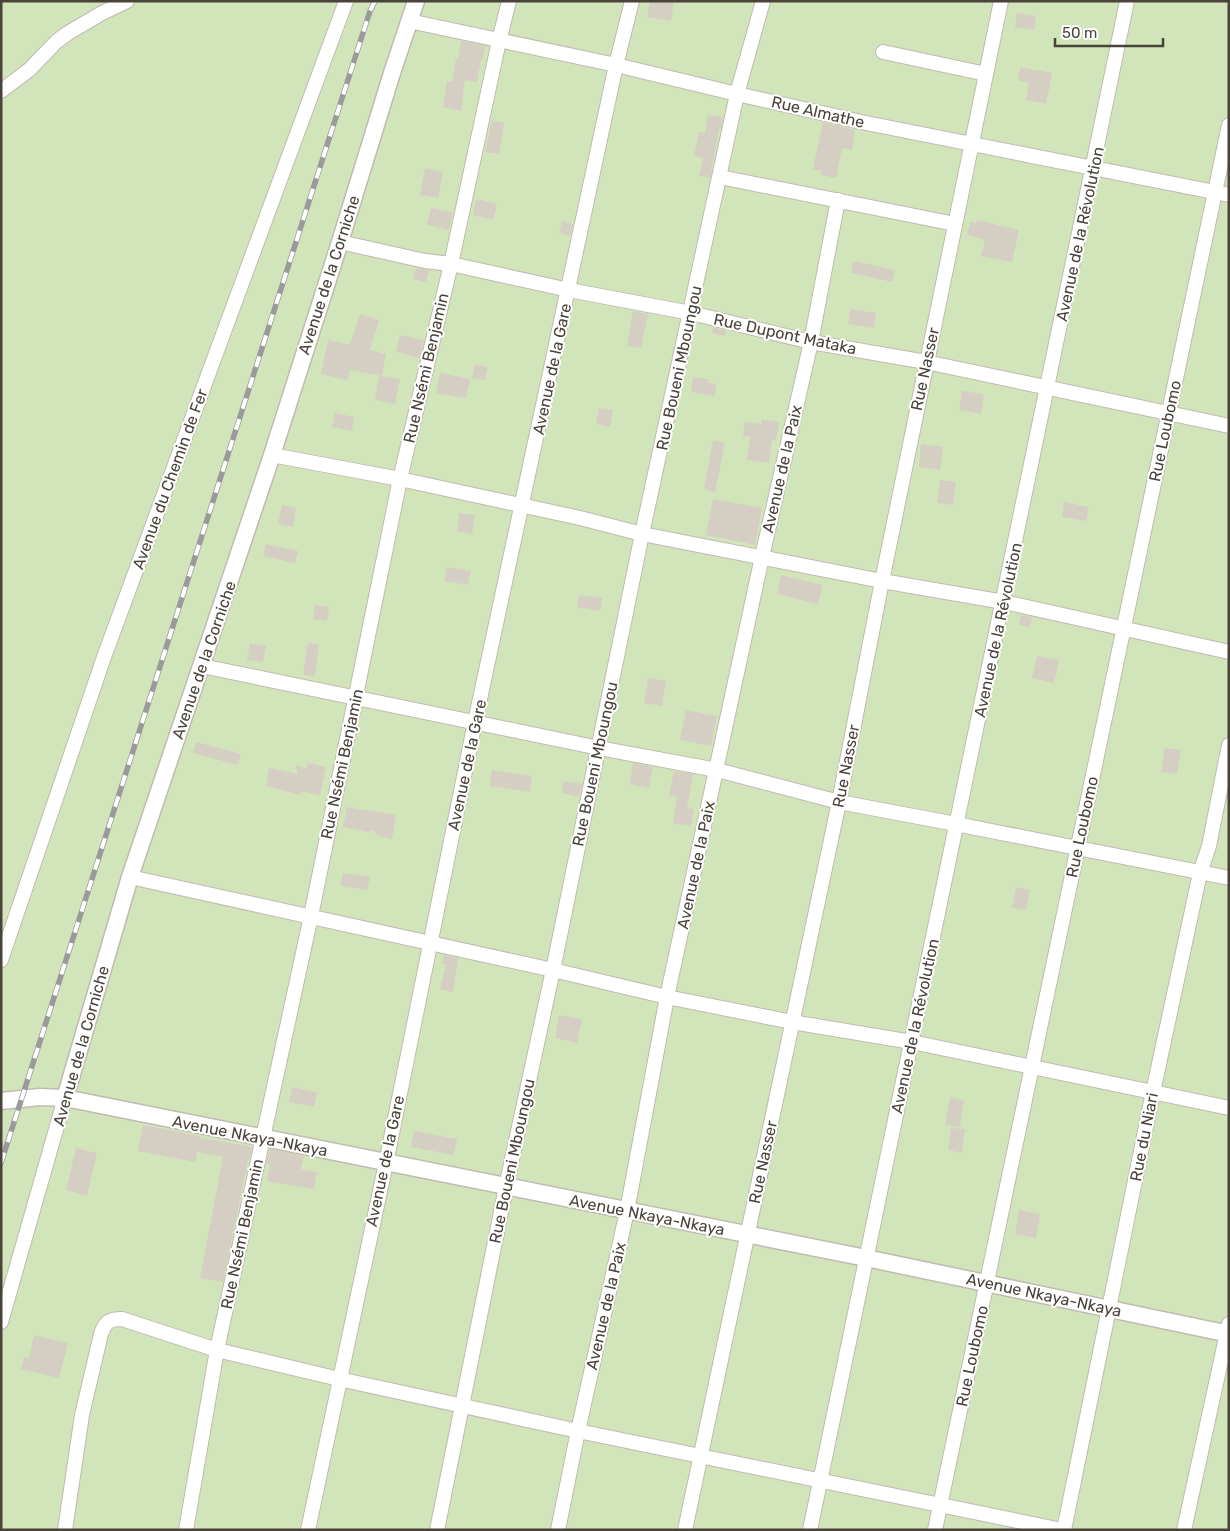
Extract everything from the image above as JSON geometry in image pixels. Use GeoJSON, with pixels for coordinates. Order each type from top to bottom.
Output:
{"type":"FeatureCollection","features":[{"type":"Feature","properties":{"kind":"street"},"geometry":{"type":"LineString","coordinates":[[1,91],[29,70],[57,41],[68,33],[127,1]]}},
{"type":"Feature","properties":{"kind":"street","name":"Avenue du Chemin de Fer"},"geometry":{"type":"LineString","coordinates":[[1,960],[104,657],[346,1]]}},
{"type":"Feature","properties":{"kind":"street","name":"Avenue de la Corniche"},"geometry":{"type":"LineString","coordinates":[[1,1322],[130,877],[272,455],[416,1]]}},
{"type":"Feature","properties":{"kind":"street","name":"Rue Nsémi Benjamin"},"geometry":{"type":"LineString","coordinates":[[186,1530],[217,1350],[311,916],[400,479],[451,264],[509,1]]}},
{"type":"Feature","properties":{"kind":"street","name":"Avenue de la Gare"},"geometry":{"type":"LineString","coordinates":[[308,1530],[386,1163],[475,722],[616,65],[632,1]]}},
{"type":"Feature","properties":{"kind":"street","name":"Rue Boueni Mboungou"},"geometry":{"type":"LineString","coordinates":[[437,1530],[506,1187],[553,970],[642,534],[737,94],[763,1]]}},
{"type":"Feature","properties":{"kind":"street","name":"Rue Nasser"},"geometry":{"type":"LineString","coordinates":[[685,1530],[839,802],[926,362],[1001,1]]}},
{"type":"Feature","properties":{"kind":"street","name":"Avenue de la Révolution"},"geometry":{"type":"LineString","coordinates":[[810,1530],[1094,168],[1127,1]]}},
{"type":"Feature","properties":{"kind":"street","name":"Rue Almathe"},"geometry":{"type":"LineString","coordinates":[[409,21],[972,144],[1229,194]]}},
{"type":"Feature","properties":{"kind":"street"},"geometry":{"type":"LineString","coordinates":[[883,52],[986,74]]}},
{"type":"Feature","properties":{"kind":"street","name":"Rue Loubomo"},"geometry":{"type":"LineString","coordinates":[[935,1530],[1229,125]]}},
{"type":"Feature","properties":{"kind":"street"},"geometry":{"type":"LineString","coordinates":[[720,176],[955,224]]}},
{"type":"Feature","properties":{"kind":"street","name":"Avenue de la Paix"},"geometry":{"type":"LineString","coordinates":[[558,1530],[627,1211],[667,997],[762,557],[811,342],[838,200]]}},
{"type":"Feature","properties":{"kind":"street","name":"Rue Dupont Mataka"},"geometry":{"type":"LineString","coordinates":[[340,242],[425,261],[451,264],[569,290],[691,313],[811,342],[926,362],[1229,426]]}},
{"type":"Feature","properties":{"kind":"street"},"geometry":{"type":"LineString","coordinates":[[272,455],[400,479],[580,518],[642,534],[882,581],[1004,602],[1124,627],[1229,652]]}},
{"type":"Feature","properties":{"kind":"street"},"geometry":{"type":"LineString","coordinates":[[202,666],[599,748],[717,770],[839,802],[1229,878]]}},
{"type":"Feature","properties":{"kind":"street","name":"Rue du Niari"},"geometry":{"type":"LineString","coordinates":[[1063,1530],[1110,1309],[1153,1092],[1200,873],[1209,846],[1229,745]]}},
{"type":"Feature","properties":{"kind":"street"},"geometry":{"type":"LineString","coordinates":[[130,877],[667,997],[792,1022],[912,1042],[1229,1108]]}},
{"type":"Feature","properties":{"kind":"street","name":"Avenue Nkaya-Nkaya"},"geometry":{"type":"LineString","coordinates":[[1,1100],[40,1097],[65,1098],[748,1236],[866,1258],[1110,1309],[1228,1331]]}},
{"type":"Feature","properties":{"kind":"street"},"geometry":{"type":"LineString","coordinates":[[65,1530],[82,1415],[104,1325],[108,1320],[122,1319],[217,1350],[339,1379],[578,1431],[1063,1530]]}},
{"type":"Feature","properties":{"kind":"street"},"geometry":{"type":"LineString","coordinates":[[1184,1530],[1228,1331]]}},
{"type":"Feature","properties":{"kind":"green space"},"geometry":{"type":"Polygon","coordinates":[[[1,1],[1229,1],[1229,1530],[1,1530],[1,1]]]}},
{"type":"Feature","properties":{"kind":"building"},"geometry":{"type":"Polygon","coordinates":[[[650,1],[674,1],[671,21],[647,17],[650,1]]]}},
{"type":"Feature","properties":{"kind":"building"},"geometry":{"type":"Polygon","coordinates":[[[1017,13],[1036,16],[1034,30],[1015,27],[1017,13]]]}},
{"type":"Feature","properties":{"kind":"building"},"geometry":{"type":"Polygon","coordinates":[[[461,41],[485,46],[477,82],[465,80],[461,111],[443,107],[447,81],[452,82],[461,41]]]}},
{"type":"Feature","properties":{"kind":"building"},"geometry":{"type":"Polygon","coordinates":[[[1020,67],[1052,73],[1046,104],[1026,100],[1029,83],[1018,80],[1020,67]]]}},
{"type":"Feature","properties":{"kind":"building"},"geometry":{"type":"Polygon","coordinates":[[[708,115],[723,117],[710,178],[699,176],[703,158],[694,156],[699,132],[705,133],[708,115]]]}},
{"type":"Feature","properties":{"kind":"building"},"geometry":{"type":"Polygon","coordinates":[[[492,120],[504,123],[499,154],[485,152],[492,120]]]}},
{"type":"Feature","properties":{"kind":"building"},"geometry":{"type":"Polygon","coordinates":[[[823,122],[855,130],[852,150],[842,148],[836,178],[821,175],[822,171],[813,169],[823,122]]]}},
{"type":"Feature","properties":{"kind":"building"},"geometry":{"type":"Polygon","coordinates":[[[425,168],[443,172],[438,198],[420,195],[425,168]]]}},
{"type":"Feature","properties":{"kind":"building"},"geometry":{"type":"Polygon","coordinates":[[[476,199],[497,204],[493,220],[473,215],[476,199]]]}},
{"type":"Feature","properties":{"kind":"building"},"geometry":{"type":"Polygon","coordinates":[[[431,208],[453,212],[449,230],[427,225],[431,208]]]}},
{"type":"Feature","properties":{"kind":"building"},"geometry":{"type":"Polygon","coordinates":[[[977,220],[1019,230],[1012,262],[981,256],[985,240],[967,235],[970,222],[976,223],[977,220]]]}},
{"type":"Feature","properties":{"kind":"building"},"geometry":{"type":"Polygon","coordinates":[[[562,221],[573,224],[570,236],[559,233],[562,221]]]}},
{"type":"Feature","properties":{"kind":"building"},"geometry":{"type":"Polygon","coordinates":[[[853,261],[895,270],[892,282],[851,273],[853,261]]]}},
{"type":"Feature","properties":{"kind":"building"},"geometry":{"type":"Polygon","coordinates":[[[416,268],[429,270],[426,282],[413,279],[416,268]]]}},
{"type":"Feature","properties":{"kind":"building"},"geometry":{"type":"Polygon","coordinates":[[[850,309],[876,313],[874,328],[848,324],[850,309]]]}},
{"type":"Feature","properties":{"kind":"building"},"geometry":{"type":"Polygon","coordinates":[[[633,311],[648,314],[641,348],[627,346],[633,311]]]}},
{"type":"Feature","properties":{"kind":"building"},"geometry":{"type":"Polygon","coordinates":[[[360,314],[379,320],[370,350],[386,354],[382,376],[350,370],[348,380],[321,374],[328,340],[350,345],[360,314]]]}},
{"type":"Feature","properties":{"kind":"building"},"geometry":{"type":"Polygon","coordinates":[[[713,327],[726,331],[725,336],[712,333],[713,327]]]}},
{"type":"Feature","properties":{"kind":"building"},"geometry":{"type":"Polygon","coordinates":[[[400,335],[424,340],[420,358],[396,352],[400,335]]]}},
{"type":"Feature","properties":{"kind":"building"},"geometry":{"type":"Polygon","coordinates":[[[475,364],[488,367],[485,380],[472,378],[475,364]]]}},
{"type":"Feature","properties":{"kind":"building"},"geometry":{"type":"Polygon","coordinates":[[[440,373],[470,379],[466,398],[436,393],[440,373]]]}},
{"type":"Feature","properties":{"kind":"building"},"geometry":{"type":"Polygon","coordinates":[[[379,376],[400,379],[395,404],[375,400],[379,376]]]}},
{"type":"Feature","properties":{"kind":"building"},"geometry":{"type":"Polygon","coordinates":[[[693,377],[708,379],[708,383],[716,384],[715,396],[691,392],[693,377]]]}},
{"type":"Feature","properties":{"kind":"building"},"geometry":{"type":"Polygon","coordinates":[[[962,391],[984,394],[981,414],[959,410],[962,391]]]}},
{"type":"Feature","properties":{"kind":"building"},"geometry":{"type":"Polygon","coordinates":[[[599,408],[613,410],[610,427],[596,424],[599,408]]]}},
{"type":"Feature","properties":{"kind":"building"},"geometry":{"type":"Polygon","coordinates":[[[335,413],[354,417],[352,431],[332,427],[335,413]]]}},
{"type":"Feature","properties":{"kind":"building"},"geometry":{"type":"Polygon","coordinates":[[[762,419],[779,422],[776,441],[772,440],[769,463],[747,460],[750,437],[743,436],[745,422],[761,424],[762,419]]]}},
{"type":"Feature","properties":{"kind":"building"},"geometry":{"type":"Polygon","coordinates":[[[713,440],[725,443],[715,492],[704,489],[713,440]]]}},
{"type":"Feature","properties":{"kind":"building"},"geometry":{"type":"Polygon","coordinates":[[[921,444],[943,447],[940,470],[919,467],[921,444]]]}},
{"type":"Feature","properties":{"kind":"building"},"geometry":{"type":"Polygon","coordinates":[[[940,480],[956,482],[953,505],[937,503],[940,480]]]}},
{"type":"Feature","properties":{"kind":"building"},"geometry":{"type":"Polygon","coordinates":[[[713,499],[762,508],[755,545],[706,535],[713,499]]]}},
{"type":"Feature","properties":{"kind":"building"},"geometry":{"type":"Polygon","coordinates":[[[1064,502],[1089,507],[1086,521],[1062,517],[1064,502]]]}},
{"type":"Feature","properties":{"kind":"building"},"geometry":{"type":"Polygon","coordinates":[[[282,505],[296,508],[293,527],[278,524],[282,505]]]}},
{"type":"Feature","properties":{"kind":"building"},"geometry":{"type":"Polygon","coordinates":[[[459,513],[475,515],[472,534],[457,531],[459,513]]]}},
{"type":"Feature","properties":{"kind":"building"},"geometry":{"type":"Polygon","coordinates":[[[266,544],[298,551],[295,563],[263,556],[266,544]]]}},
{"type":"Feature","properties":{"kind":"building"},"geometry":{"type":"Polygon","coordinates":[[[447,567],[471,571],[468,585],[444,581],[447,567]]]}},
{"type":"Feature","properties":{"kind":"building"},"geometry":{"type":"Polygon","coordinates":[[[781,575],[823,585],[818,604],[777,594],[781,575]]]}},
{"type":"Feature","properties":{"kind":"building"},"geometry":{"type":"Polygon","coordinates":[[[579,595],[602,598],[600,611],[577,607],[579,595]]]}},
{"type":"Feature","properties":{"kind":"building"},"geometry":{"type":"Polygon","coordinates":[[[315,605],[329,607],[327,621],[313,619],[315,605]]]}},
{"type":"Feature","properties":{"kind":"building"},"geometry":{"type":"Polygon","coordinates":[[[1021,615],[1032,617],[1030,627],[1019,625],[1021,615]]]}},
{"type":"Feature","properties":{"kind":"building"},"geometry":{"type":"Polygon","coordinates":[[[250,643],[266,646],[263,662],[247,660],[250,643]]]}},
{"type":"Feature","properties":{"kind":"building"},"geometry":{"type":"Polygon","coordinates":[[[308,643],[319,644],[315,676],[303,675],[308,643]]]}},
{"type":"Feature","properties":{"kind":"building"},"geometry":{"type":"Polygon","coordinates":[[[1037,656],[1059,660],[1054,683],[1032,678],[1037,656]]]}},
{"type":"Feature","properties":{"kind":"building"},"geometry":{"type":"Polygon","coordinates":[[[648,678],[666,681],[662,706],[644,703],[648,678]]]}},
{"type":"Feature","properties":{"kind":"building"},"geometry":{"type":"Polygon","coordinates":[[[686,710],[717,716],[711,746],[680,740],[686,710]]]}},
{"type":"Feature","properties":{"kind":"building"},"geometry":{"type":"Polygon","coordinates":[[[196,742],[241,754],[238,765],[193,753],[196,742]]]}},
{"type":"Feature","properties":{"kind":"building"},"geometry":{"type":"Polygon","coordinates":[[[1165,748],[1181,750],[1177,774],[1161,772],[1165,748]]]}},
{"type":"Feature","properties":{"kind":"building"},"geometry":{"type":"Polygon","coordinates":[[[308,763],[326,767],[320,795],[301,791],[300,795],[266,786],[269,768],[298,774],[296,765],[307,769],[308,763]]]}},
{"type":"Feature","properties":{"kind":"building"},"geometry":{"type":"Polygon","coordinates":[[[633,763],[653,767],[649,788],[630,784],[633,763]]]}},
{"type":"Feature","properties":{"kind":"building"},"geometry":{"type":"Polygon","coordinates":[[[492,770],[532,776],[530,792],[490,786],[492,770]]]}},
{"type":"Feature","properties":{"kind":"building"},"geometry":{"type":"Polygon","coordinates":[[[674,771],[693,774],[687,808],[694,809],[691,826],[673,823],[677,797],[669,796],[674,771]]]}},
{"type":"Feature","properties":{"kind":"building"},"geometry":{"type":"Polygon","coordinates":[[[564,781],[582,784],[579,797],[562,793],[564,781]]]}},
{"type":"Feature","properties":{"kind":"building"},"geometry":{"type":"Polygon","coordinates":[[[347,807],[396,815],[392,839],[379,836],[372,830],[368,832],[343,827],[347,807]]]}},
{"type":"Feature","properties":{"kind":"building"},"geometry":{"type":"Polygon","coordinates":[[[343,873],[370,877],[367,890],[341,886],[343,873]]]}},
{"type":"Feature","properties":{"kind":"building"},"geometry":{"type":"Polygon","coordinates":[[[1016,887],[1030,890],[1026,910],[1012,908],[1016,887]]]}},
{"type":"Feature","properties":{"kind":"building"},"geometry":{"type":"Polygon","coordinates":[[[444,955],[458,958],[453,992],[440,989],[446,965],[442,964],[444,955]]]}},
{"type":"Feature","properties":{"kind":"building"},"geometry":{"type":"Polygon","coordinates":[[[559,1015],[582,1019],[577,1043],[555,1038],[559,1015]]]}},
{"type":"Feature","properties":{"kind":"building"},"geometry":{"type":"Polygon","coordinates":[[[292,1087],[317,1092],[314,1107],[289,1102],[292,1087]]]}},
{"type":"Feature","properties":{"kind":"building"},"geometry":{"type":"Polygon","coordinates":[[[950,1097],[964,1100],[960,1127],[945,1125],[950,1097]]]}},
{"type":"Feature","properties":{"kind":"building"},"geometry":{"type":"Polygon","coordinates":[[[143,1125],[252,1147],[223,1282],[200,1278],[223,1157],[197,1152],[196,1162],[138,1151],[143,1125]]]}},
{"type":"Feature","properties":{"kind":"building"},"geometry":{"type":"Polygon","coordinates":[[[951,1128],[965,1129],[962,1153],[948,1150],[951,1128]]]}},
{"type":"Feature","properties":{"kind":"building"},"geometry":{"type":"Polygon","coordinates":[[[414,1131],[457,1139],[454,1155],[411,1147],[414,1131]]]}},
{"type":"Feature","properties":{"kind":"building"},"geometry":{"type":"Polygon","coordinates":[[[76,1148],[97,1153],[87,1196],[66,1190],[76,1148]]]}},
{"type":"Feature","properties":{"kind":"building"},"geometry":{"type":"Polygon","coordinates":[[[271,1149],[304,1156],[301,1169],[317,1172],[314,1189],[267,1181],[270,1164],[266,1164],[271,1149]]]}},
{"type":"Feature","properties":{"kind":"building"},"geometry":{"type":"Polygon","coordinates":[[[1019,1210],[1040,1214],[1036,1238],[1015,1234],[1019,1210]]]}},
{"type":"Feature","properties":{"kind":"building"},"geometry":{"type":"Polygon","coordinates":[[[34,1335],[68,1343],[59,1378],[21,1369],[24,1357],[29,1358],[34,1335]]]}},
{"type":"Feature","properties":{"kind":"railway"},"geometry":{"type":"LineString","coordinates":[[1,1163],[370,11],[375,1]]}}]}
